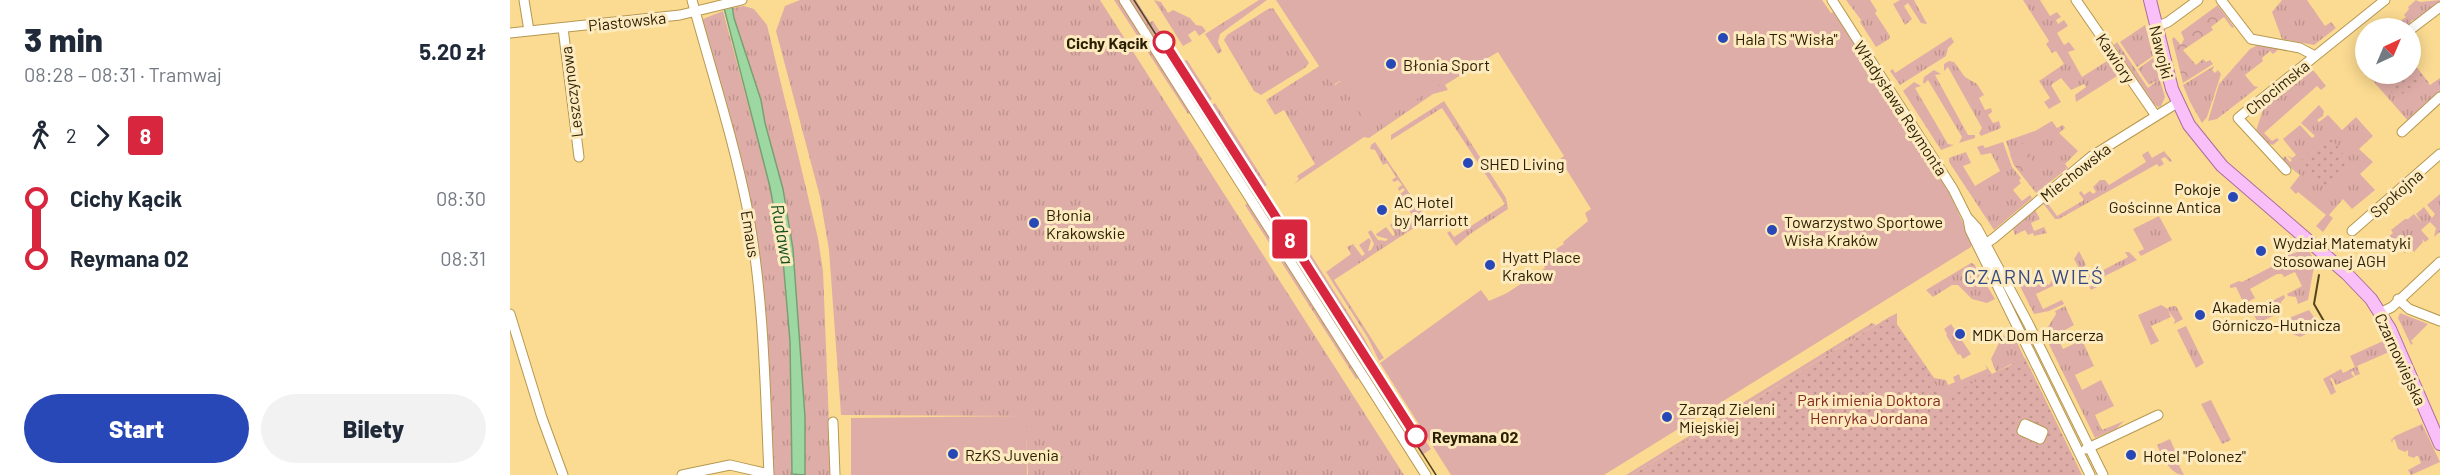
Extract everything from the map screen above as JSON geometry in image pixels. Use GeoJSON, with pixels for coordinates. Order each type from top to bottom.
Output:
{"type":"FeatureCollection","features":[{"type":"Feature","properties":{"kind":"main road","name":"Nawojki"},"geometry":{"type":"LineString","coordinates":[[2150,0],[2177,103]]}},
{"type":"Feature","properties":{"kind":"main road","name":"Czarnowiejska"},"geometry":{"type":"LineString","coordinates":[[2177,103],[2189,125],[2217,161],[2353,279],[2380,313],[2401,353],[2440,444]]}},
{"type":"Feature","properties":{"kind":"street"},"geometry":{"type":"LineString","coordinates":[[524,0],[529,32]]}},
{"type":"Feature","properties":{"kind":"street","name":"Emaus"},"geometry":{"type":"LineString","coordinates":[[692,0],[711,65],[748,214],[760,303],[769,475]]}},
{"type":"Feature","properties":{"kind":"street","name":"Piastowska"},"geometry":{"type":"LineString","coordinates":[[510,33],[695,12],[742,0]]}},
{"type":"Feature","properties":{"kind":"street"},"geometry":{"type":"LineString","coordinates":[[1124,0],[1426,475]]}},
{"type":"Feature","properties":{"kind":"street","name":"Władysława Reymonta"},"geometry":{"type":"LineString","coordinates":[[1832,0],[1953,189],[1967,217],[1970,230],[2028,323],[2103,475]]}},
{"type":"Feature","properties":{"kind":"street","name":"Kawiory"},"geometry":{"type":"LineString","coordinates":[[2076,0],[2156,116]]}},
{"type":"Feature","properties":{"kind":"street"},"geometry":{"type":"LineString","coordinates":[[2156,27],[2168,22],[2198,0]]}},
{"type":"Feature","properties":{"kind":"street","name":"Chocimska"},"geometry":{"type":"LineString","coordinates":[[2222,0],[2252,39],[2300,48],[2315,56]]}},
{"type":"Feature","properties":{"kind":"street","name":"Chocimska"},"geometry":{"type":"LineString","coordinates":[[2286,170],[2238,118],[2385,0]]}},
{"type":"Feature","properties":{"kind":"street"},"geometry":{"type":"LineString","coordinates":[[2421,22],[2440,7]]}},
{"type":"Feature","properties":{"kind":"street","name":"Leszczynowa"},"geometry":{"type":"LineString","coordinates":[[563,28],[579,157]]}},
{"type":"Feature","properties":{"kind":"street"},"geometry":{"type":"LineString","coordinates":[[2402,132],[2440,97]]}},
{"type":"Feature","properties":{"kind":"street","name":"Miechowska"},"geometry":{"type":"LineString","coordinates":[[1982,246],[2092,156],[2177,103]]}},
{"type":"Feature","properties":{"kind":"street","name":"Spokojna"},"geometry":{"type":"LineString","coordinates":[[2352,231],[2440,154]]}},
{"type":"Feature","properties":{"kind":"street","name":"Władysława Reymonta"},"geometry":{"type":"LineString","coordinates":[[1982,246],[2018,328],[2090,475]]}},
{"type":"Feature","properties":{"kind":"street"},"geometry":{"type":"LineString","coordinates":[[2380,313],[2388,310],[2440,262]]}},
{"type":"Feature","properties":{"kind":"street"},"geometry":{"type":"LineString","coordinates":[[2398,299],[2411,310],[2440,321]]}},
{"type":"Feature","properties":{"kind":"street"},"geometry":{"type":"LineString","coordinates":[[510,314],[545,427],[563,475]]}},
{"type":"Feature","properties":{"kind":"street"},"geometry":{"type":"LineString","coordinates":[[2018,328],[2028,323]]}},
{"type":"Feature","properties":{"kind":"street"},"geometry":{"type":"LineString","coordinates":[[2079,452],[2158,415]]}},
{"type":"Feature","properties":{"kind":"street"},"geometry":{"type":"LineString","coordinates":[[833,422],[835,475]]}},
{"type":"Feature","properties":{"kind":"street"},"geometry":{"type":"LineString","coordinates":[[682,475],[730,465],[769,475]]}},
{"type":"Feature","properties":{"kind":"green space","name":"Błonia Krakowskie"},"geometry":{"type":"Polygon","coordinates":[[[800,0],[1100,0],[1404,475],[1028,475],[1025,416],[841,415],[829,250],[820,197],[776,31],[785,6],[800,0]]]}},
{"type":"Feature","properties":{"kind":"green space"},"geometry":{"type":"Polygon","coordinates":[[[1114,0],[1119,0],[1190,113],[1188,114],[1114,0]]]}},
{"type":"Feature","properties":{"kind":"green space"},"geometry":{"type":"Polygon","coordinates":[[[1129,0],[1136,0],[1150,22],[1153,21],[1179,62],[1187,60],[1212,99],[1198,108],[1129,0]]]}},
{"type":"Feature","properties":{"kind":"green space"},"geometry":{"type":"Polygon","coordinates":[[[1154,0],[1161,2],[1168,13],[1173,10],[1190,18],[1206,31],[1199,36],[1195,30],[1188,35],[1192,41],[1183,46],[1154,0]]]}},
{"type":"Feature","properties":{"kind":"green space"},"geometry":{"type":"Polygon","coordinates":[[[1259,0],[1267,0],[1220,34],[1218,42],[1222,51],[1218,54],[1205,34],[1259,0]]]}},
{"type":"Feature","properties":{"kind":"green space","name":"Towarzystwo Sportowe Wisła Kraków"},"geometry":{"type":"Polygon","coordinates":[[[1276,0],[1822,0],[1831,13],[1834,12],[1950,194],[1972,243],[1971,247],[1604,475],[1451,475],[1380,363],[1481,290],[1489,301],[1507,293],[1545,268],[1540,259],[1564,244],[1563,242],[1588,221],[1585,213],[1591,209],[1560,159],[1564,156],[1498,52],[1466,71],[1464,69],[1370,129],[1340,81],[1333,85],[1319,66],[1276,0]]]}},
{"type":"Feature","properties":{"kind":"green space"},"geometry":{"type":"Polygon","coordinates":[[[1846,0],[1870,0],[1877,11],[1875,13],[1890,36],[1889,39],[1876,47],[1860,22],[1861,20],[1846,0]]]}},
{"type":"Feature","properties":{"kind":"green space"},"geometry":{"type":"Polygon","coordinates":[[[1900,0],[1914,0],[1927,24],[1921,23],[1908,3],[1904,6],[1912,19],[1905,25],[1893,4],[1900,0]]]}},
{"type":"Feature","properties":{"kind":"green space"},"geometry":{"type":"Polygon","coordinates":[[[2023,0],[2040,0],[2050,16],[2057,12],[2061,17],[2056,20],[2058,24],[2064,20],[2068,26],[2057,33],[2064,45],[2069,42],[2075,50],[2068,52],[2082,77],[2107,61],[2117,76],[2076,102],[2075,95],[2086,87],[2084,84],[2071,90],[2061,78],[2051,85],[2061,102],[2049,109],[2044,102],[2050,98],[2039,81],[2064,64],[2056,51],[2052,53],[2046,44],[2049,41],[2023,0]]]}},
{"type":"Feature","properties":{"kind":"green space"},"geometry":{"type":"Polygon","coordinates":[[[2282,0],[2307,0],[2325,26],[2331,22],[2336,28],[2314,45],[2282,39],[2272,12],[2282,0]]]}},
{"type":"Feature","properties":{"kind":"green space"},"geometry":{"type":"Polygon","coordinates":[[[2416,0],[2420,2],[2440,0],[2420,18],[2405,18],[2408,7],[2416,0]]]}},
{"type":"Feature","properties":{"kind":"green space"},"geometry":{"type":"Polygon","coordinates":[[[2218,5],[2234,27],[2232,28],[2224,17],[2211,27],[2213,30],[2183,50],[2196,65],[2203,59],[2206,62],[2210,60],[2213,64],[2183,83],[2172,39],[2174,37],[2181,45],[2184,39],[2181,32],[2218,5]]]}},
{"type":"Feature","properties":{"kind":"green space"},"geometry":{"type":"Polygon","coordinates":[[[744,6],[754,9],[767,25],[818,238],[823,271],[831,475],[805,475],[805,417],[793,249],[783,189],[761,100],[734,18],[733,8],[744,6]]]}},
{"type":"Feature","properties":{"kind":"green space"},"geometry":{"type":"Polygon","coordinates":[[[1273,8],[1309,63],[1305,68],[1261,95],[1254,91],[1224,40],[1227,35],[1273,8]]]}},
{"type":"Feature","properties":{"kind":"green space"},"geometry":{"type":"Polygon","coordinates":[[[723,11],[770,187],[783,260],[790,341],[792,475],[771,475],[759,269],[703,24],[703,19],[723,11]]]}},
{"type":"Feature","properties":{"kind":"green space"},"geometry":{"type":"Polygon","coordinates":[[[2145,25],[2153,56],[2137,67],[2120,42],[2145,25]]]}},
{"type":"Feature","properties":{"kind":"green space"},"geometry":{"type":"Polygon","coordinates":[[[1951,37],[1954,42],[1948,48],[1946,56],[1900,85],[1890,71],[1893,69],[1895,73],[1951,37]]]}},
{"type":"Feature","properties":{"kind":"green space"},"geometry":{"type":"Polygon","coordinates":[[[2117,42],[2148,88],[2158,80],[2149,85],[2138,69],[2153,58],[2165,97],[2161,106],[2154,104],[2114,45],[2117,42]]]}},
{"type":"Feature","properties":{"kind":"green space"},"geometry":{"type":"Polygon","coordinates":[[[2258,45],[2279,49],[2273,54],[2270,51],[2262,58],[2263,61],[2245,75],[2254,86],[2258,87],[2262,84],[2217,119],[2208,121],[2219,84],[2250,49],[2258,45]]]}},
{"type":"Feature","properties":{"kind":"green space"},"geometry":{"type":"Polygon","coordinates":[[[1949,61],[1954,62],[1965,77],[1977,84],[1984,95],[1979,98],[1985,110],[1991,108],[1992,112],[1988,115],[1993,123],[1999,121],[2001,128],[1981,136],[1979,133],[1982,128],[1948,67],[1944,71],[1944,64],[1949,61]]]}},
{"type":"Feature","properties":{"kind":"green space"},"geometry":{"type":"Polygon","coordinates":[[[1321,65],[1335,85],[1339,82],[1464,68],[1469,70],[1445,85],[1448,90],[1433,94],[1369,138],[1364,137],[1294,184],[1299,179],[1297,176],[1315,164],[1284,110],[1275,115],[1266,100],[1321,65]]]}},
{"type":"Feature","properties":{"kind":"green space"},"geometry":{"type":"Polygon","coordinates":[[[2214,66],[2212,70],[2215,73],[2218,70],[2221,74],[2207,117],[2202,123],[2183,85],[2214,66]]]}},
{"type":"Feature","properties":{"kind":"green space"},"geometry":{"type":"Polygon","coordinates":[[[1934,70],[1941,74],[1935,75],[1968,135],[1975,135],[1975,138],[1959,143],[1962,137],[1928,80],[1924,84],[1923,82],[1924,77],[1934,70]]]}},
{"type":"Feature","properties":{"kind":"green space"},"geometry":{"type":"Polygon","coordinates":[[[2311,70],[2326,86],[2321,90],[2317,86],[2264,133],[2272,141],[2277,138],[2279,140],[2273,145],[2269,144],[2256,131],[2264,106],[2311,70]]]}},
{"type":"Feature","properties":{"kind":"green space"},"geometry":{"type":"Polygon","coordinates":[[[2421,73],[2430,85],[2440,78],[2440,93],[2409,122],[2376,84],[2421,84],[2421,73]]]}},
{"type":"Feature","properties":{"kind":"green space"},"geometry":{"type":"Polygon","coordinates":[[[2421,73],[2429,83],[2412,87],[2396,98],[2384,84],[2421,84],[2421,73]]]}},
{"type":"Feature","properties":{"kind":"green space"},"geometry":{"type":"Polygon","coordinates":[[[1914,82],[1921,86],[1915,88],[1948,144],[1954,145],[1941,150],[1903,91],[1914,82]]]}},
{"type":"Feature","properties":{"kind":"green space"},"geometry":{"type":"Polygon","coordinates":[[[1444,101],[1506,198],[1508,209],[1456,246],[1447,233],[1450,231],[1454,237],[1505,204],[1442,108],[1391,140],[1391,135],[1444,101]]]}},
{"type":"Feature","properties":{"kind":"green space"},"geometry":{"type":"Polygon","coordinates":[[[1215,103],[1267,185],[1253,194],[1201,112],[1215,103]]]}},
{"type":"Feature","properties":{"kind":"green space"},"geometry":{"type":"Polygon","coordinates":[[[2319,105],[2324,111],[2323,116],[2317,120],[2319,122],[2328,115],[2342,130],[2356,117],[2373,136],[2359,149],[2373,162],[2360,174],[2375,190],[2352,209],[2343,199],[2329,215],[2333,218],[2323,232],[2316,226],[2326,215],[2290,188],[2300,175],[2281,160],[2285,156],[2290,162],[2292,160],[2287,155],[2292,158],[2296,155],[2283,139],[2300,125],[2312,138],[2315,136],[2301,123],[2319,105]]]}},
{"type":"Feature","properties":{"kind":"green space"},"geometry":{"type":"Polygon","coordinates":[[[2052,121],[2057,128],[2063,125],[2065,128],[2059,133],[2078,151],[2065,164],[2068,168],[2036,193],[2014,165],[2006,141],[2035,131],[2052,121]]]}},
{"type":"Feature","properties":{"kind":"green space"},"geometry":{"type":"Polygon","coordinates":[[[2328,134],[2352,166],[2328,189],[2300,161],[2328,134]]]}},
{"type":"Feature","properties":{"kind":"green space"},"geometry":{"type":"Polygon","coordinates":[[[1375,142],[1422,212],[1420,217],[1423,222],[1334,280],[1384,358],[1379,361],[1368,338],[1326,272],[1351,254],[1347,247],[1353,244],[1362,256],[1365,254],[1359,245],[1369,238],[1371,241],[1368,251],[1371,250],[1374,244],[1368,232],[1371,230],[1378,240],[1386,241],[1388,239],[1376,234],[1386,227],[1393,236],[1395,234],[1390,225],[1395,221],[1398,225],[1412,215],[1399,195],[1405,190],[1403,188],[1399,191],[1398,188],[1402,185],[1398,180],[1394,182],[1392,180],[1396,177],[1387,163],[1383,165],[1375,150],[1370,149],[1375,142]]]}},
{"type":"Feature","properties":{"kind":"green space"},"geometry":{"type":"Polygon","coordinates":[[[2003,142],[2012,167],[2021,178],[2019,181],[2021,183],[2013,190],[2022,201],[2030,195],[2032,198],[1994,230],[1949,162],[1949,158],[1966,152],[1971,163],[1963,166],[1975,186],[2000,171],[1991,153],[1981,155],[1977,147],[1983,145],[1985,148],[2003,142]]]}},
{"type":"Feature","properties":{"kind":"green space"},"geometry":{"type":"Polygon","coordinates":[[[2023,142],[2027,144],[2037,172],[2026,180],[2014,165],[2010,155],[2023,142]]]}},
{"type":"Feature","properties":{"kind":"green space"},"geometry":{"type":"Polygon","coordinates":[[[2148,151],[2152,158],[2164,151],[2172,161],[2170,162],[2165,157],[2161,159],[2164,164],[2159,167],[2157,164],[2059,219],[2055,219],[2043,203],[2046,201],[2057,216],[2084,200],[2079,193],[2081,191],[2084,195],[2090,191],[2093,194],[2096,192],[2093,187],[2100,180],[2105,180],[2109,185],[2146,162],[2142,155],[2148,151]]]}},
{"type":"Feature","properties":{"kind":"green space"},"geometry":{"type":"Polygon","coordinates":[[[2440,194],[2440,232],[2434,237],[2436,228],[2430,222],[2421,230],[2429,239],[2425,242],[2422,239],[2423,242],[2414,252],[2405,241],[2403,243],[2409,249],[2405,253],[2388,237],[2393,233],[2391,230],[2414,214],[2421,222],[2416,214],[2424,207],[2432,218],[2435,214],[2427,205],[2440,194]]]}},
{"type":"Feature","properties":{"kind":"green space"},"geometry":{"type":"Polygon","coordinates":[[[1248,203],[1359,378],[1356,379],[1245,205],[1248,203]]]}},
{"type":"Feature","properties":{"kind":"green space"},"geometry":{"type":"Polygon","coordinates":[[[1274,208],[1283,220],[1287,217],[1364,338],[1385,378],[1370,378],[1267,216],[1266,213],[1274,208]]]}},
{"type":"Feature","properties":{"kind":"green space"},"geometry":{"type":"Polygon","coordinates":[[[2035,210],[2040,219],[2031,223],[2034,231],[2044,227],[2047,233],[2034,236],[2033,233],[2028,235],[2025,230],[2015,235],[2013,229],[2035,210]]]}},
{"type":"Feature","properties":{"kind":"green space"},"geometry":{"type":"Polygon","coordinates":[[[2159,216],[2172,240],[2141,256],[2138,252],[2144,249],[2133,229],[2159,216]]]}},
{"type":"Feature","properties":{"kind":"green space"},"geometry":{"type":"Polygon","coordinates":[[[2301,244],[2315,261],[2308,300],[2298,304],[2296,297],[2287,294],[2302,286],[2295,272],[2284,277],[2282,274],[2277,274],[2250,289],[2255,298],[2244,304],[2236,287],[2230,288],[2230,285],[2242,282],[2271,267],[2272,262],[2277,264],[2284,261],[2282,258],[2286,259],[2289,254],[2296,253],[2295,250],[2301,244]]]}},
{"type":"Feature","properties":{"kind":"green space"},"geometry":{"type":"Polygon","coordinates":[[[2079,251],[2086,265],[2083,267],[2092,276],[2128,257],[2125,252],[2129,252],[2137,260],[2095,281],[2097,287],[2091,290],[2074,259],[2079,251]]]}},
{"type":"Feature","properties":{"kind":"green space"},"geometry":{"type":"Polygon","coordinates":[[[1971,263],[1974,264],[1995,299],[1987,303],[1972,299],[1958,285],[1952,285],[1933,297],[1926,290],[1971,263]]]}},
{"type":"Feature","properties":{"kind":"green space"},"geometry":{"type":"Polygon","coordinates":[[[2031,278],[2030,281],[2035,278],[2049,285],[2052,280],[2055,285],[2036,294],[2043,309],[2062,300],[2064,304],[2049,311],[2034,314],[2019,284],[2031,278]]]}},
{"type":"Feature","properties":{"kind":"green space"},"geometry":{"type":"Polygon","coordinates":[[[2284,295],[2285,298],[2281,302],[2282,312],[2258,323],[2252,311],[2284,295]]]}},
{"type":"Feature","properties":{"kind":"green space"},"geometry":{"type":"Polygon","coordinates":[[[2161,305],[2168,309],[2176,306],[2183,319],[2174,324],[2175,320],[2168,310],[2171,317],[2151,326],[2159,341],[2151,345],[2138,315],[2161,305]]]}},
{"type":"Feature","properties":{"kind":"green space"},"geometry":{"type":"Polygon","coordinates":[[[2065,306],[2074,325],[2056,335],[2063,349],[2082,340],[2094,366],[2075,375],[2082,390],[2101,380],[2114,406],[2095,415],[2102,430],[2124,421],[2116,429],[2095,438],[2043,332],[2056,314],[2055,311],[2065,306]]]}},
{"type":"Feature","properties":{"kind":"green space"},"geometry":{"type":"Polygon","coordinates":[[[2309,310],[2320,326],[2319,328],[2300,337],[2290,333],[2286,326],[2289,318],[2309,310]]]}},
{"type":"Feature","properties":{"kind":"green space"},"geometry":{"type":"Polygon","coordinates":[[[1897,313],[1897,324],[1934,378],[1946,380],[1948,385],[1955,382],[1953,377],[1959,374],[1961,380],[1987,369],[1985,364],[1992,374],[1945,398],[1963,424],[1881,322],[1897,313]]]}},
{"type":"Feature","properties":{"kind":"green space"},"geometry":{"type":"Polygon","coordinates":[[[2400,313],[2428,324],[2411,341],[2413,343],[2411,345],[2398,318],[2400,313]]]}},
{"type":"Feature","properties":{"kind":"green space","name":"Park imienia Doktora Henryka Jordana"},"geometry":{"type":"Polygon","coordinates":[[[1891,316],[1944,397],[2025,358],[2082,475],[1632,475],[1891,316]]]}},
{"type":"Feature","properties":{"kind":"green space"},"geometry":{"type":"Polygon","coordinates":[[[1872,323],[1876,325],[1632,475],[1626,475],[1872,323]]]}},
{"type":"Feature","properties":{"kind":"green space"},"geometry":{"type":"Polygon","coordinates":[[[1951,324],[1971,354],[1963,359],[1946,335],[1944,329],[1951,324]]]}},
{"type":"Feature","properties":{"kind":"green space"},"geometry":{"type":"Polygon","coordinates":[[[2186,326],[2204,363],[2196,368],[2177,330],[2186,326]]]}},
{"type":"Feature","properties":{"kind":"green space"},"geometry":{"type":"Polygon","coordinates":[[[2012,332],[2030,370],[2011,364],[1996,372],[1991,359],[2002,337],[2012,332]]]}},
{"type":"Feature","properties":{"kind":"green space"},"geometry":{"type":"Polygon","coordinates":[[[2383,341],[2389,352],[2357,366],[2360,374],[2355,376],[2353,371],[2351,373],[2354,377],[2336,385],[2330,378],[2336,392],[2331,395],[2323,379],[2341,369],[2343,373],[2355,367],[2350,356],[2383,341]]]}},
{"type":"Feature","properties":{"kind":"green space"},"geometry":{"type":"Polygon","coordinates":[[[1389,384],[1431,449],[1422,455],[1383,399],[1389,384]]]}},
{"type":"Feature","properties":{"kind":"green space"},"geometry":{"type":"Polygon","coordinates":[[[2211,400],[2231,440],[2222,444],[2201,404],[2211,400]]]}},
{"type":"Feature","properties":{"kind":"green space"},"geometry":{"type":"Polygon","coordinates":[[[1026,416],[1027,475],[851,475],[851,418],[1026,416]]]}},
{"type":"Feature","properties":{"kind":"green space"},"geometry":{"type":"Polygon","coordinates":[[[2422,424],[2440,462],[2411,475],[2408,470],[2421,463],[2418,456],[2414,458],[2408,456],[2408,450],[2405,452],[2398,449],[2395,440],[2393,439],[2392,443],[2391,440],[2422,424]]]}},
{"type":"Feature","properties":{"kind":"green space"},"geometry":{"type":"Polygon","coordinates":[[[2170,439],[2184,475],[2171,468],[2157,445],[2170,439]]]}},
{"type":"Feature","properties":{"kind":"water","name":"Rudawa"},"geometry":{"type":"Polygon","coordinates":[[[722,0],[731,0],[734,18],[761,100],[783,189],[793,249],[805,417],[805,475],[792,474],[790,341],[783,260],[770,187],[722,0]]]}},
{"type":"Feature","properties":{"kind":"tram line"},"geometry":{"type":"LineString","coordinates":[[1134,0],[1436,475]]}},
{"type":"Feature","properties":{"kind":"tram line","name":"8"},"geometry":{"type":"LineString","coordinates":[[1164,42],[1416,436]]}},
{"type":"Feature","properties":{"kind":"railway"},"geometry":{"type":"LineString","coordinates":[[2319,275],[2314,304],[2325,323]]}},
{"type":"Feature","properties":{"kind":"place","name":"Hala TS \"Wisła\""},"geometry":{"type":"Point","coordinates":[1723,38]}},
{"type":"Feature","properties":{"kind":"place","name":"Cichy Kącik"},"geometry":{"type":"Point","coordinates":[1164,42]}},
{"type":"Feature","properties":{"kind":"place","name":"Błonia Sport"},"geometry":{"type":"Point","coordinates":[1391,64]}},
{"type":"Feature","properties":{"kind":"place","name":"SHED Living"},"geometry":{"type":"Point","coordinates":[1468,163]}},
{"type":"Feature","properties":{"kind":"place","name":"Pokoje Gościnne Antica"},"geometry":{"type":"Point","coordinates":[2233,197]}},
{"type":"Feature","properties":{"kind":"place","name":"AC Hotel by Marriott"},"geometry":{"type":"Point","coordinates":[1382,210]}},
{"type":"Feature","properties":{"kind":"place","name":"Błonia Krakowskie"},"geometry":{"type":"Point","coordinates":[1034,223]}},
{"type":"Feature","properties":{"kind":"place","name":"Towarzystwo Sportowe Wisła Kraków"},"geometry":{"type":"Point","coordinates":[1772,230]}},
{"type":"Feature","properties":{"kind":"place","name":"Wydział Matematyki Stosowanej AGH"},"geometry":{"type":"Point","coordinates":[2261,251]}},
{"type":"Feature","properties":{"kind":"place","name":"Hyatt Place Krakow"},"geometry":{"type":"Point","coordinates":[1490,265]}},
{"type":"Feature","properties":{"kind":"place","name":"Akademia Górniczo-Hutnicza"},"geometry":{"type":"Point","coordinates":[2200,315]}},
{"type":"Feature","properties":{"kind":"place","name":"MDK Dom Harcerza"},"geometry":{"type":"Point","coordinates":[1960,334]}},
{"type":"Feature","properties":{"kind":"place","name":"Zarząd Zieleni Miejskiej"},"geometry":{"type":"Point","coordinates":[1667,417]}},
{"type":"Feature","properties":{"kind":"place","name":"Reymana 02"},"geometry":{"type":"Point","coordinates":[1416,436]}},
{"type":"Feature","properties":{"kind":"place","name":"RzKS Juvenia"},"geometry":{"type":"Point","coordinates":[953,454]}},
{"type":"Feature","properties":{"kind":"place","name":"Hotel \"Polonez\""},"geometry":{"type":"Point","coordinates":[2131,455]}},
{"type":"Feature","properties":{"kind":"district","name":"CZARNA WIEŚ"},"geometry":{"type":"Point","coordinates":[2034,276]}}]}
